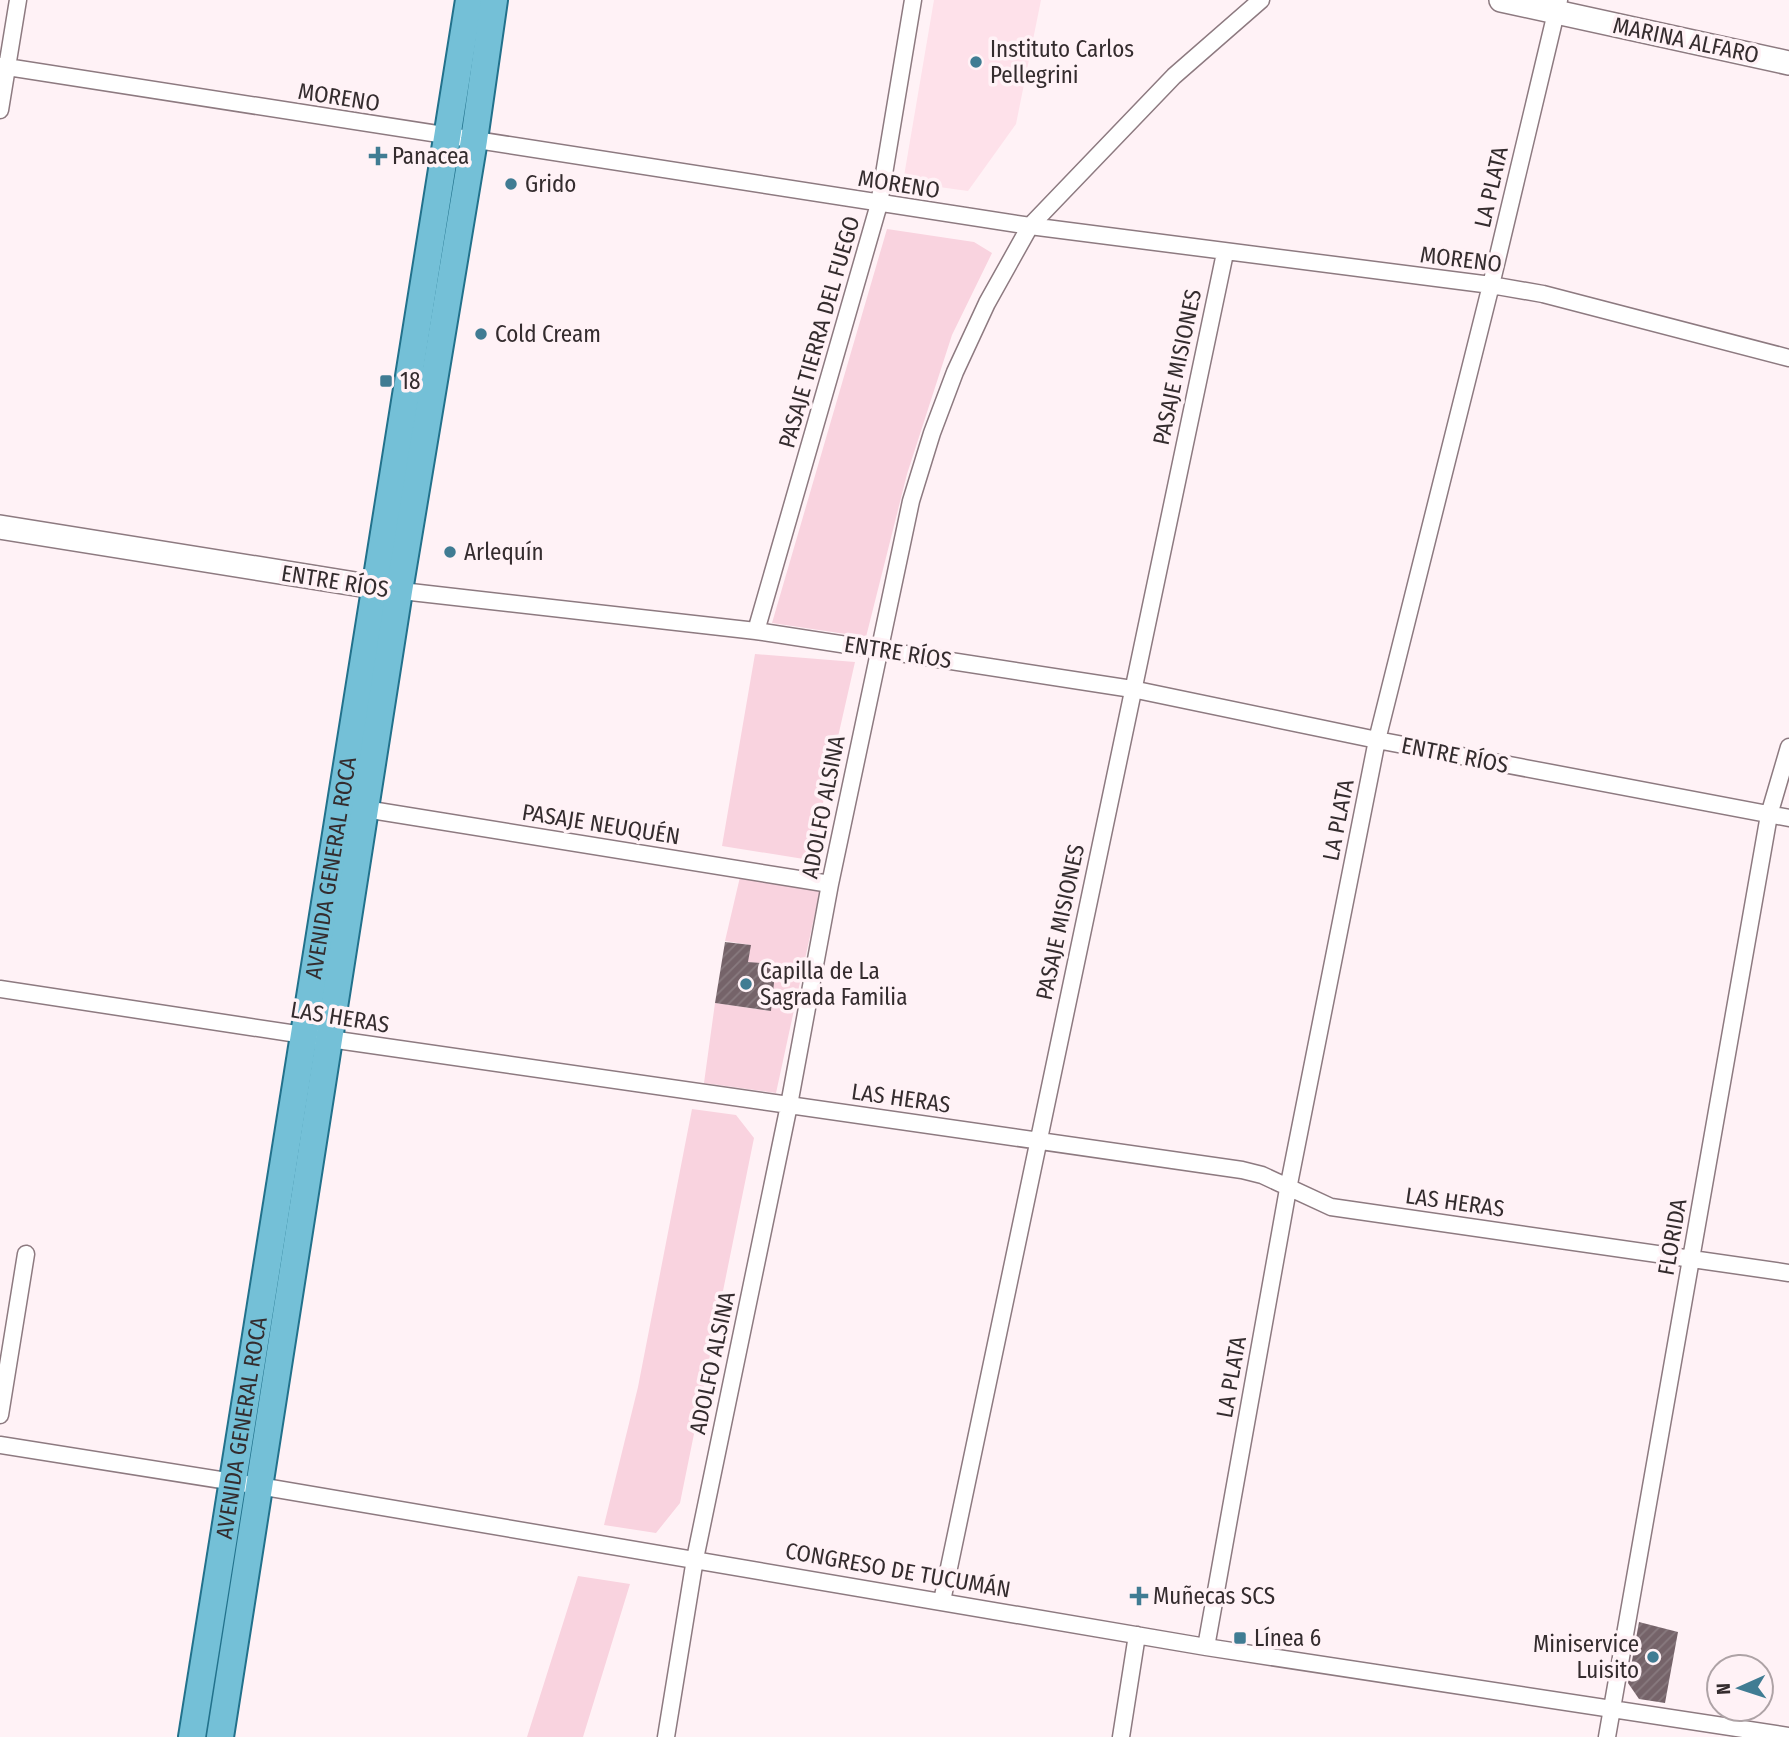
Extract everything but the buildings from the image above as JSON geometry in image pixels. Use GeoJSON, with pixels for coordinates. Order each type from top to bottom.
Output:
{"type":"FeatureCollection","features":[{"type":"Feature","properties":{"kind":"main road","name":"AVENIDA GENERAL ROCA"},"geometry":{"type":"LineString","coordinates":[[461,139],[470,0]]}},
{"type":"Feature","properties":{"kind":"main road","name":"AVENIDA GENERAL ROCA"},"geometry":{"type":"LineString","coordinates":[[220,1737],[247,1484],[303,1034],[386,589],[461,139],[494,0]]}},
{"type":"Feature","properties":{"kind":"main road","name":"AVENIDA GENERAL ROCA"},"geometry":{"type":"LineString","coordinates":[[192,1737],[247,1484],[330,1039],[365,809],[386,589]]}},
{"type":"Feature","properties":{"kind":"street"},"geometry":{"type":"LineString","coordinates":[[0,110],[3,67],[18,0]]}},
{"type":"Feature","properties":{"kind":"street","name":"PASAJE TIERRA DEL FUEGO"},"geometry":{"type":"LineString","coordinates":[[756,631],[879,204],[913,0]]}},
{"type":"Feature","properties":{"kind":"street","name":"ADOLFO ALSINA"},"geometry":{"type":"LineString","coordinates":[[666,1737],[695,1559],[789,1105],[830,884],[911,501],[932,433],[955,372],[987,303],[1030,226],[1174,76],[1261,0]]}},
{"type":"Feature","properties":{"kind":"street","name":"MARINA ALFARO"},"geometry":{"type":"LineString","coordinates":[[1501,0],[1557,6],[1789,63]]}},
{"type":"Feature","properties":{"kind":"street","name":"LA PLATA"},"geometry":{"type":"LineString","coordinates":[[1206,1647],[1288,1189],[1377,740],[1491,285],[1557,6]]}},
{"type":"Feature","properties":{"kind":"street","name":"MORENO"},"geometry":{"type":"LineString","coordinates":[[3,67],[879,204],[1225,253],[1491,285],[1543,294],[1789,358]]}},
{"type":"Feature","properties":{"kind":"street","name":"PASAJE MISIONES"},"geometry":{"type":"LineString","coordinates":[[942,1601],[1225,253]]}},
{"type":"Feature","properties":{"kind":"street","name":"ENTRE RÍOS"},"geometry":{"type":"LineString","coordinates":[[0,527],[386,589],[756,631],[1132,689],[1377,740],[1789,818]]}},
{"type":"Feature","properties":{"kind":"street","name":"FLORIDA"},"geometry":{"type":"LineString","coordinates":[[1607,1737],[1769,815],[1789,747]]}},
{"type":"Feature","properties":{"kind":"street","name":"PASAJE NEUQUÉN"},"geometry":{"type":"LineString","coordinates":[[365,809],[830,884]]}},
{"type":"Feature","properties":{"kind":"street","name":"LAS HERAS"},"geometry":{"type":"LineString","coordinates":[[0,989],[1242,1170],[1262,1175],[1331,1208],[1789,1273]]}},
{"type":"Feature","properties":{"kind":"street"},"geometry":{"type":"LineString","coordinates":[[0,1415],[26,1254]]}},
{"type":"Feature","properties":{"kind":"street","name":"CONGRESO DE TUCUMÁN"},"geometry":{"type":"LineString","coordinates":[[0,1445],[695,1559],[1206,1647],[1789,1735]]}},
{"type":"Feature","properties":{"kind":"street"},"geometry":{"type":"LineString","coordinates":[[1121,1737],[1137,1635]]}},
{"type":"Feature","properties":{"kind":"shaded area","name":"Instituto Carlos Pellegrini"},"geometry":{"type":"Polygon","coordinates":[[[934,0],[1041,0],[1016,124],[968,191],[903,182],[934,0]]]}},
{"type":"Feature","properties":{"kind":"shaded area"},"geometry":{"type":"Polygon","coordinates":[[[887,229],[974,242],[992,253],[952,335],[907,474],[866,637],[772,623],[887,229]]]}},
{"type":"Feature","properties":{"kind":"shaded area"},"geometry":{"type":"Polygon","coordinates":[[[755,654],[855,662],[810,860],[722,846],[755,654]]]}},
{"type":"Feature","properties":{"kind":"shaded area"},"geometry":{"type":"Polygon","coordinates":[[[740,877],[820,890],[776,1093],[704,1083],[715,1003],[771,1011],[776,965],[748,962],[750,945],[725,941],[740,877]]]}},
{"type":"Feature","properties":{"kind":"shaded area"},"geometry":{"type":"Polygon","coordinates":[[[692,1109],[736,1115],[754,1138],[680,1503],[656,1533],[604,1525],[638,1387],[692,1109]]]}},
{"type":"Feature","properties":{"kind":"shaded area"},"geometry":{"type":"Polygon","coordinates":[[[578,1576],[630,1584],[583,1737],[527,1737],[578,1576]]]}},
{"type":"Feature","properties":{"kind":"place","name":"Instituto Carlos Pellegrini"},"geometry":{"type":"Point","coordinates":[976,62]}},
{"type":"Feature","properties":{"kind":"place","name":"Panacea"},"geometry":{"type":"Point","coordinates":[378,156]}},
{"type":"Feature","properties":{"kind":"place","name":"Grido"},"geometry":{"type":"Point","coordinates":[511,184]}},
{"type":"Feature","properties":{"kind":"place","name":"Cold Cream"},"geometry":{"type":"Point","coordinates":[481,334]}},
{"type":"Feature","properties":{"kind":"place","name":"18"},"geometry":{"type":"Point","coordinates":[386,381]}},
{"type":"Feature","properties":{"kind":"place","name":"Arlequín"},"geometry":{"type":"Point","coordinates":[450,552]}},
{"type":"Feature","properties":{"kind":"place","name":"Capilla de La Sagrada Familia"},"geometry":{"type":"Point","coordinates":[746,984]}},
{"type":"Feature","properties":{"kind":"place","name":"Muñecas SCS"},"geometry":{"type":"Point","coordinates":[1139,1596]}},
{"type":"Feature","properties":{"kind":"place","name":"Línea 6"},"geometry":{"type":"Point","coordinates":[1240,1638]}},
{"type":"Feature","properties":{"kind":"place","name":"Miniservice Luisito"},"geometry":{"type":"Point","coordinates":[1653,1657]}}]}
